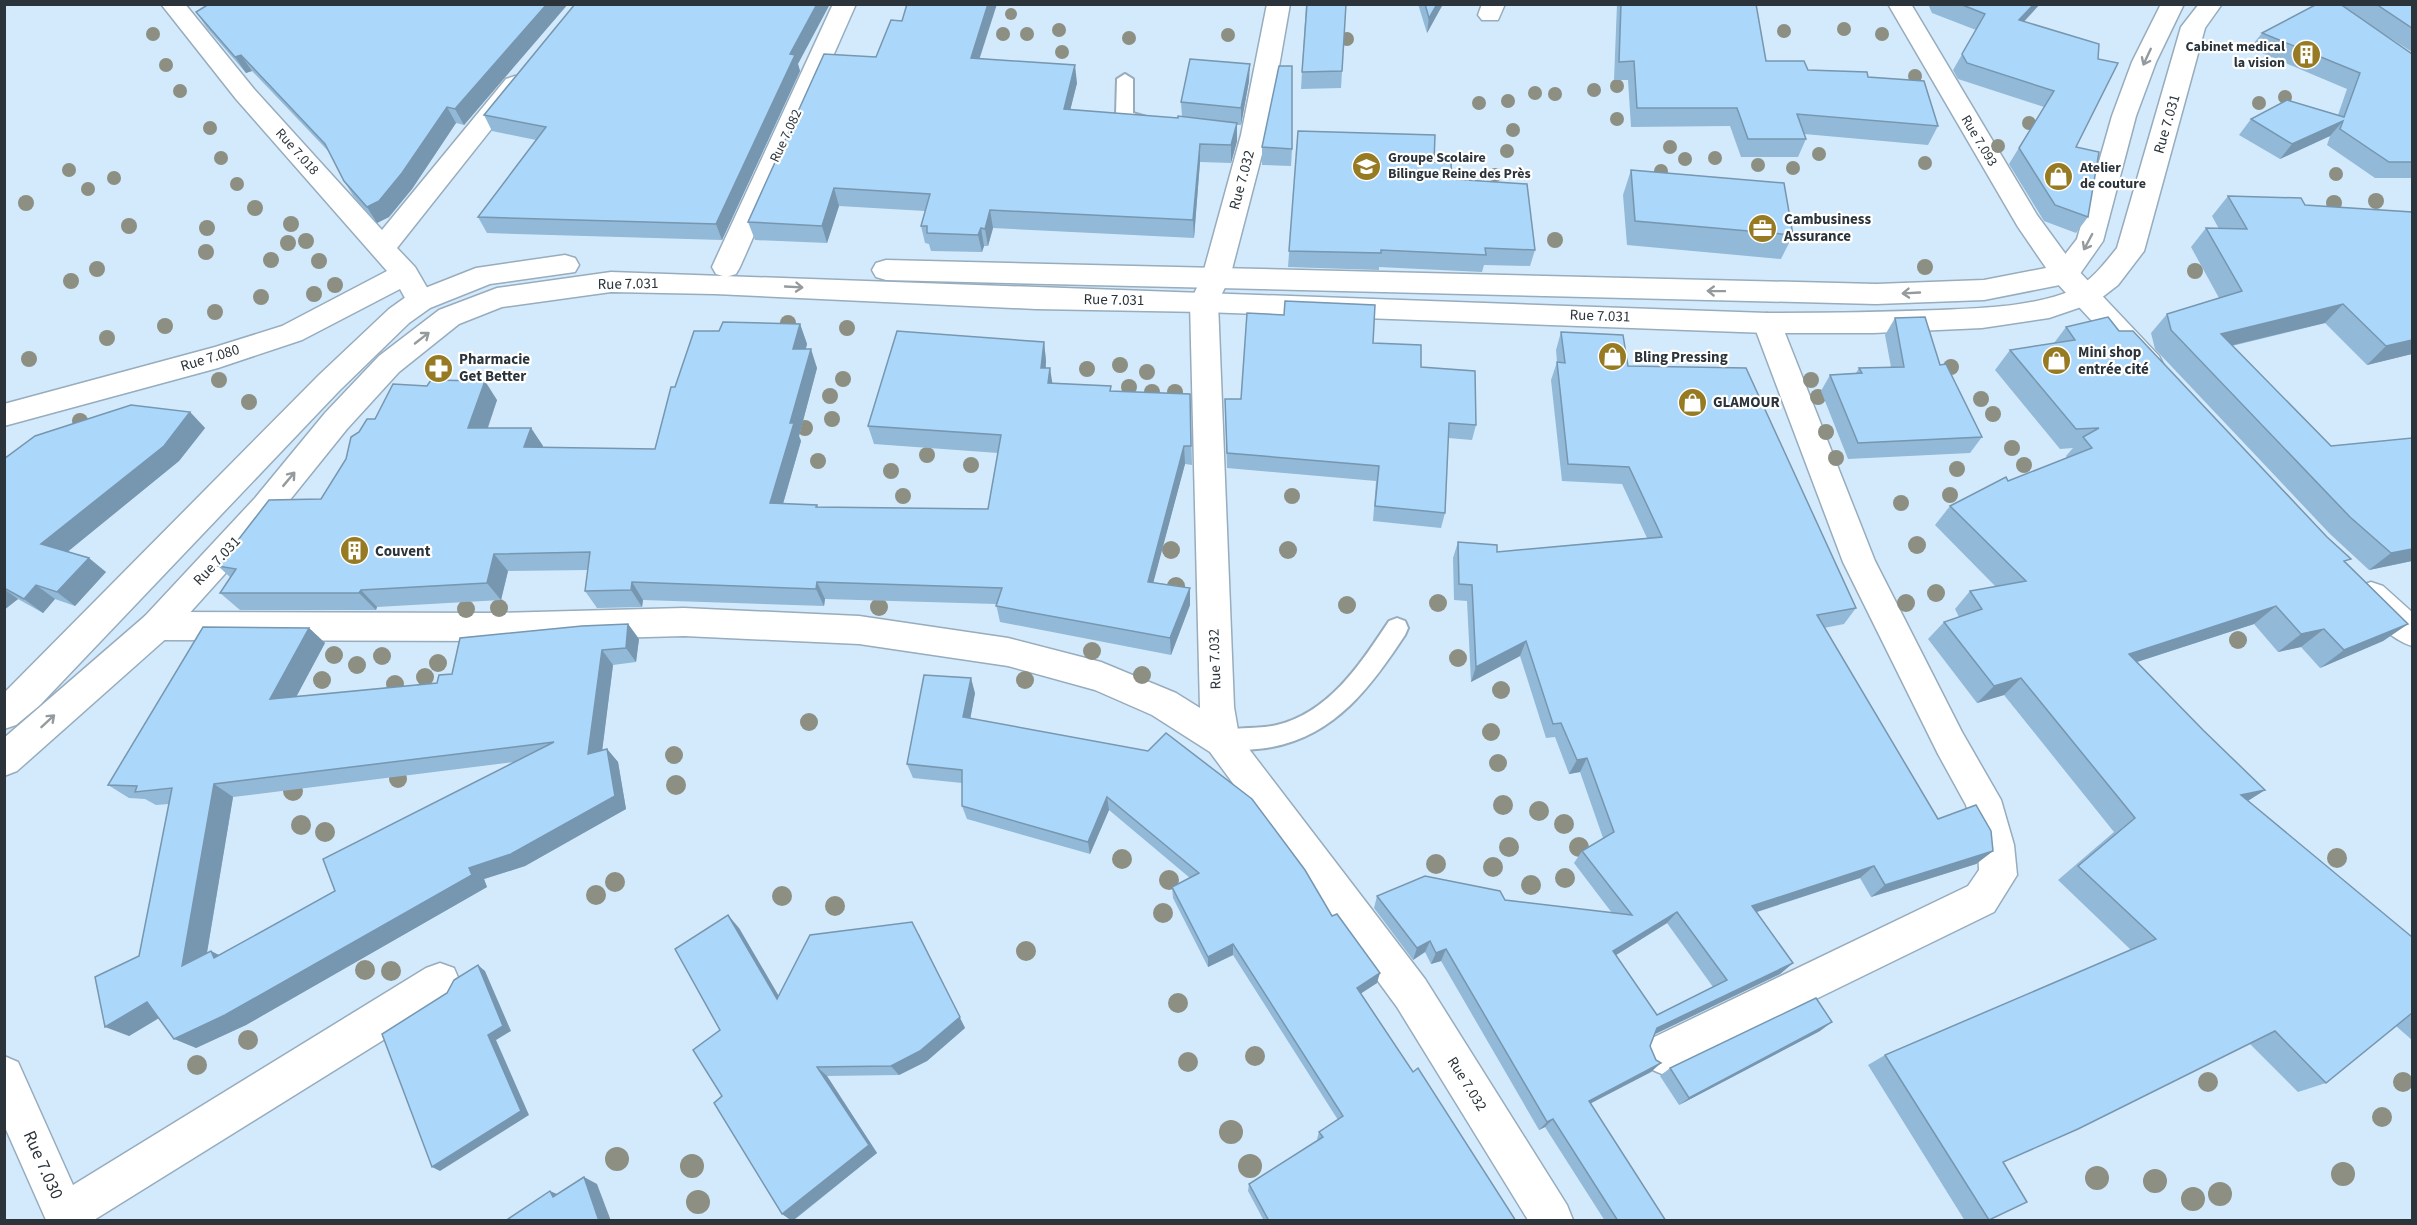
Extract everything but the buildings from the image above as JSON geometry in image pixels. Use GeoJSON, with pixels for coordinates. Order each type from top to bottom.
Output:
{"type":"FeatureCollection","features":[{"type":"Feature","properties":{"kind":"street","name":"Rue 7.018"},"geometry":{"type":"LineString","coordinates":[[172,4],[245,94],[405,274],[420,301]]}},
{"type":"Feature","properties":{"kind":"street","name":"Rue 7.082"},"geometry":{"type":"LineString","coordinates":[[726,267],[845,4]]}},
{"type":"Feature","properties":{"kind":"street","name":"Rue 7.032"},"geometry":{"type":"LineString","coordinates":[[1279,4],[1210,290],[1216,707],[1222,741],[1411,993],[1552,1221]]}},
{"type":"Feature","properties":{"kind":"street","name":"Rue 7.093"},"geometry":{"type":"LineString","coordinates":[[1899,4],[2027,221],[2065,274],[2165,382]]}},
{"type":"Feature","properties":{"kind":"street"},"geometry":{"type":"LineString","coordinates":[[2065,274],[2090,241],[2124,116],[2144,62],[2173,4]]}},
{"type":"Feature","properties":{"kind":"street","name":"Rue 7.031"},"geometry":{"type":"LineString","coordinates":[[4,714],[28,694],[329,383],[399,316],[420,301],[486,275],[599,261],[1210,290],[1767,323],[1982,318],[2049,308],[2086,296],[2108,278],[2130,251],[2171,112],[2193,27],[2211,4]]}},
{"type":"Feature","properties":{"kind":"street"},"geometry":{"type":"LineString","coordinates":[[381,248],[533,63]]}},
{"type":"Feature","properties":{"kind":"street","name":"Rue 7.080"},"geometry":{"type":"LineString","coordinates":[[4,415],[207,360],[292,333],[405,274]]}},
{"type":"Feature","properties":{"kind":"street","name":"Rue 7.031"},"geometry":{"type":"LineString","coordinates":[[4,760],[157,626],[266,507],[336,421],[389,364],[449,317],[497,298],[562,287],[611,282],[716,284],[1036,299],[1210,290],[1876,294],[1984,290],[2065,274]]}},
{"type":"Feature","properties":{"kind":"street"},"geometry":{"type":"LineString","coordinates":[[1662,1054],[1981,899],[1998,875],[1996,845],[1983,800],[1950,743],[1859,562],[1767,323]]}},
{"type":"Feature","properties":{"kind":"street"},"geometry":{"type":"LineString","coordinates":[[2349,575],[2412,632]]}},
{"type":"Feature","properties":{"kind":"street"},"geometry":{"type":"LineString","coordinates":[[157,626],[494,627],[684,622],[859,630],[1008,652],[1101,676],[1164,704],[1222,741]]}},
{"type":"Feature","properties":{"kind":"street"},"geometry":{"type":"LineString","coordinates":[[66,1217],[440,982]]}},
{"type":"Feature","properties":{"kind":"street","name":"Rue 7.030"},"geometry":{"type":"LineString","coordinates":[[4,1076],[66,1217]]}},
{"type":"Feature","properties":{"kind":"lane"},"geometry":{"type":"LineString","coordinates":[[1125,79],[1124,115],[1131,121],[1162,126]]}},
{"type":"Feature","properties":{"kind":"lane"},"geometry":{"type":"LineString","coordinates":[[1222,741],[1285,734],[1327,714],[1358,686],[1397,628]]}},
{"type":"Feature","properties":{"kind":"place","name":"Cabinet medical la vision"},"geometry":{"type":"Point","coordinates":[2306,55]}},
{"type":"Feature","properties":{"kind":"place","name":"Groupe Scolaire Bilingue Reine des Près"},"geometry":{"type":"Point","coordinates":[1367,166]}},
{"type":"Feature","properties":{"kind":"place","name":"Atelier de couture"},"geometry":{"type":"Point","coordinates":[2059,176]}},
{"type":"Feature","properties":{"kind":"place","name":"Cambusiness Assurance"},"geometry":{"type":"Point","coordinates":[1763,228]}},
{"type":"Feature","properties":{"kind":"place","name":"Bling Pressing"},"geometry":{"type":"Point","coordinates":[1613,357]}},
{"type":"Feature","properties":{"kind":"place","name":"Mini shop entrée cité"},"geometry":{"type":"Point","coordinates":[2057,361]}},
{"type":"Feature","properties":{"kind":"place","name":"Pharmacie Get Better"},"geometry":{"type":"Point","coordinates":[438,368]}},
{"type":"Feature","properties":{"kind":"place","name":"GLAMOUR"},"geometry":{"type":"Point","coordinates":[1692,402]}},
{"type":"Feature","properties":{"kind":"place","name":"Couvent"},"geometry":{"type":"Point","coordinates":[354,551]}}]}
